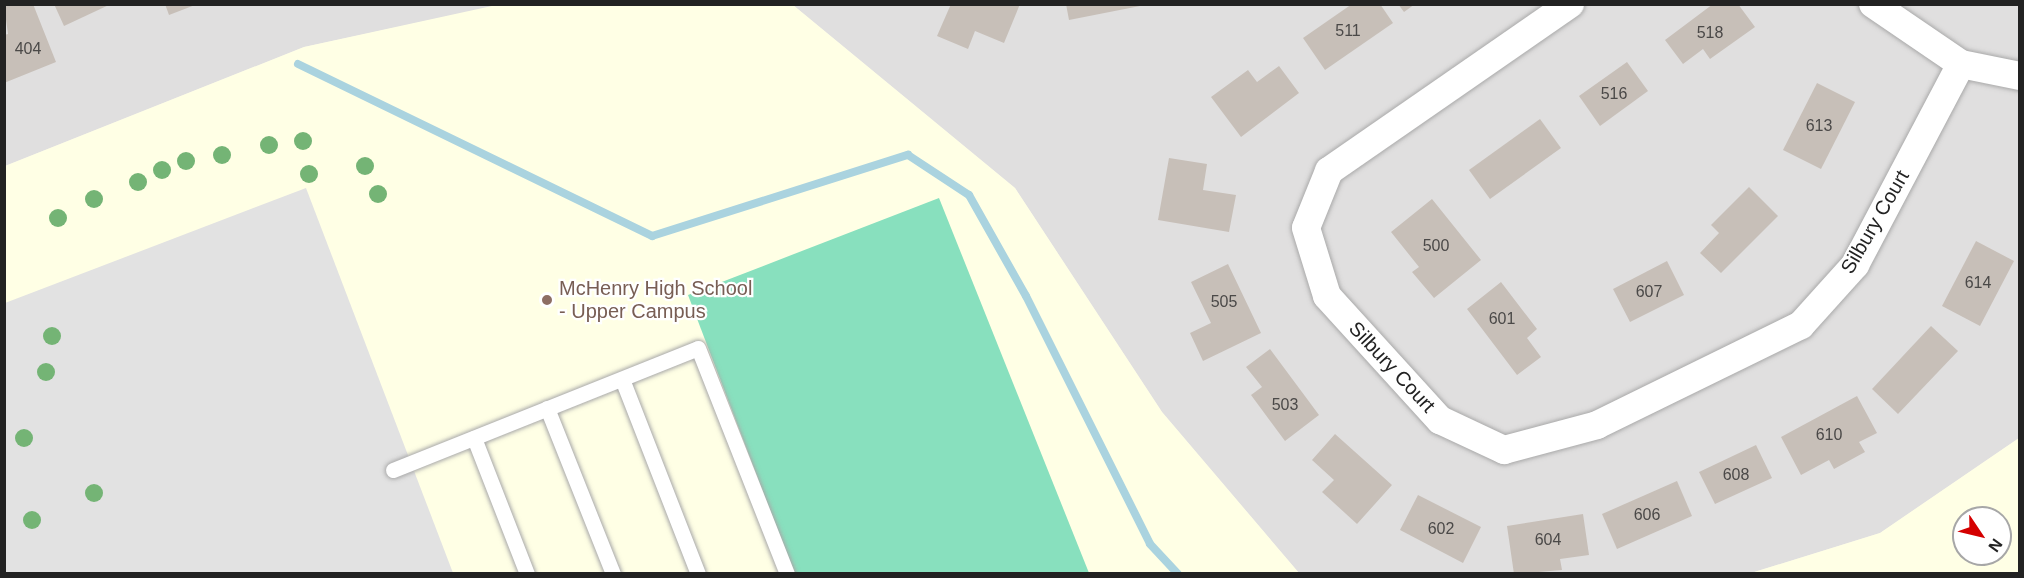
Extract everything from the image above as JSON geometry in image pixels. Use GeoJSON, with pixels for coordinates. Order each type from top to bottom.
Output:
{"type":"FeatureCollection","features":[{"type":"Feature","properties":{"kind":"street","name":"Silbury Court"},"geometry":{"type":"LineString","coordinates":[[1570,4],[1329,171],[1306,228],[1327,296],[1440,420],[1504,450],[1597,425],[1801,325],[1855,265],[1960,64]]}},
{"type":"Feature","properties":{"kind":"street"},"geometry":{"type":"LineString","coordinates":[[1873,4],[1960,64],[2019,76]]}},
{"type":"Feature","properties":{"kind":"lane"},"geometry":{"type":"LineString","coordinates":[[393,470],[699,348],[787,573]]}},
{"type":"Feature","properties":{"kind":"lane"},"geometry":{"type":"LineString","coordinates":[[622,379],[699,573]]}},
{"type":"Feature","properties":{"kind":"lane"},"geometry":{"type":"LineString","coordinates":[[548,408],[614,573]]}},
{"type":"Feature","properties":{"kind":"lane"},"geometry":{"type":"LineString","coordinates":[[474,438],[527,573]]}},
{"type":"Feature","properties":{"kind":"shaded area","name":"McHenry High School - Upper Campus"},"geometry":{"type":"Polygon","coordinates":[[[501,4],[793,5],[1015,188],[1162,412],[1299,573],[5,574],[5,166],[304,47],[501,4]]]}},
{"type":"Feature","properties":{"kind":"shaded area"},"geometry":{"type":"Polygon","coordinates":[[[5,5],[501,5],[304,47],[5,166],[5,5]]]}},
{"type":"Feature","properties":{"kind":"shaded area"},"geometry":{"type":"Polygon","coordinates":[[[793,5],[2019,5],[2019,438],[1880,533],[1751,573],[1299,573],[1162,412],[1015,188],[793,5]]]}},
{"type":"Feature","properties":{"kind":"shaded area"},"geometry":{"type":"Polygon","coordinates":[[[306,188],[453,573],[5,574],[5,303],[306,188]]]}},
{"type":"Feature","properties":{"kind":"shaded area"},"geometry":{"type":"Polygon","coordinates":[[[2019,438],[2019,573],[1751,573],[1880,533],[2019,438]]]}},
{"type":"Feature","properties":{"kind":"green space"},"geometry":{"type":"Polygon","coordinates":[[[939,198],[1089,573],[794,573],[688,295],[939,198]]]}},
{"type":"Feature","properties":{"kind":"building"},"geometry":{"type":"Polygon","coordinates":[[[33,4],[56,62],[4,83],[4,35],[8,34],[4,5],[33,4]]]}},
{"type":"Feature","properties":{"kind":"building"},"geometry":{"type":"Polygon","coordinates":[[[54,4],[111,4],[64,26],[54,4]]]}},
{"type":"Feature","properties":{"kind":"building"},"geometry":{"type":"Polygon","coordinates":[[[165,4],[195,4],[195,5],[169,15],[165,4]]]}},
{"type":"Feature","properties":{"kind":"building"},"geometry":{"type":"Polygon","coordinates":[[[951,4],[1020,4],[1004,43],[975,31],[968,49],[937,36],[951,4]]]}},
{"type":"Feature","properties":{"kind":"building"},"geometry":{"type":"Polygon","coordinates":[[[1066,4],[1140,4],[1140,6],[1069,20],[1066,4]]]}},
{"type":"Feature","properties":{"kind":"building"},"geometry":{"type":"Polygon","coordinates":[[[1352,4],[1380,4],[1393,23],[1325,70],[1303,38],[1352,4]]]}},
{"type":"Feature","properties":{"kind":"building"},"geometry":{"type":"Polygon","coordinates":[[[1398,4],[1415,4],[1404,12],[1398,4]]]}},
{"type":"Feature","properties":{"kind":"building"},"geometry":{"type":"Polygon","coordinates":[[[1713,4],[1738,4],[1755,27],[1710,59],[1703,49],[1683,64],[1665,40],[1713,4]]]}},
{"type":"Feature","properties":{"kind":"building"},"geometry":{"type":"Polygon","coordinates":[[[1627,62],[1648,91],[1600,126],[1579,96],[1627,62]]]}},
{"type":"Feature","properties":{"kind":"building"},"geometry":{"type":"Polygon","coordinates":[[[1279,66],[1299,93],[1241,137],[1211,97],[1248,70],[1257,82],[1279,66]]]}},
{"type":"Feature","properties":{"kind":"building"},"geometry":{"type":"Polygon","coordinates":[[[1817,83],[1855,102],[1821,169],[1783,150],[1817,83]]]}},
{"type":"Feature","properties":{"kind":"building"},"geometry":{"type":"Polygon","coordinates":[[[1540,119],[1561,148],[1490,199],[1469,170],[1540,119]]]}},
{"type":"Feature","properties":{"kind":"building"},"geometry":{"type":"Polygon","coordinates":[[[1169,158],[1207,164],[1203,190],[1236,195],[1229,232],[1158,220],[1169,158]]]}},
{"type":"Feature","properties":{"kind":"building"},"geometry":{"type":"Polygon","coordinates":[[[1749,187],[1778,216],[1721,273],[1700,253],[1719,233],[1711,225],[1749,187]]]}},
{"type":"Feature","properties":{"kind":"building"},"geometry":{"type":"Polygon","coordinates":[[[1432,199],[1481,260],[1434,298],[1412,272],[1419,267],[1391,232],[1432,199]]]}},
{"type":"Feature","properties":{"kind":"building"},"geometry":{"type":"Polygon","coordinates":[[[1976,241],[2014,261],[1980,326],[1942,306],[1976,241]]]}},
{"type":"Feature","properties":{"kind":"building"},"geometry":{"type":"Polygon","coordinates":[[[1667,261],[1684,295],[1630,322],[1613,289],[1667,261]]]}},
{"type":"Feature","properties":{"kind":"building"},"geometry":{"type":"Polygon","coordinates":[[[1228,264],[1261,333],[1203,361],[1190,333],[1211,323],[1191,282],[1228,264]]]}},
{"type":"Feature","properties":{"kind":"building"},"geometry":{"type":"Polygon","coordinates":[[[1501,282],[1537,329],[1527,338],[1541,357],[1517,375],[1467,309],[1501,282]]]}},
{"type":"Feature","properties":{"kind":"building"},"geometry":{"type":"Polygon","coordinates":[[[1931,326],[1958,351],[1898,414],[1872,389],[1931,326]]]}},
{"type":"Feature","properties":{"kind":"building"},"geometry":{"type":"Polygon","coordinates":[[[1270,349],[1319,415],[1285,441],[1251,395],[1262,387],[1246,367],[1270,349]]]}},
{"type":"Feature","properties":{"kind":"building"},"geometry":{"type":"Polygon","coordinates":[[[1857,396],[1877,433],[1859,442],[1865,452],[1834,469],[1829,460],[1801,475],[1781,437],[1857,396]]]}},
{"type":"Feature","properties":{"kind":"building"},"geometry":{"type":"Polygon","coordinates":[[[1335,434],[1392,485],[1357,524],[1322,492],[1334,480],[1312,460],[1335,434]]]}},
{"type":"Feature","properties":{"kind":"building"},"geometry":{"type":"Polygon","coordinates":[[[1756,445],[1772,478],[1715,504],[1699,472],[1756,445]]]}},
{"type":"Feature","properties":{"kind":"building"},"geometry":{"type":"Polygon","coordinates":[[[1677,481],[1692,516],[1617,549],[1602,514],[1677,481]]]}},
{"type":"Feature","properties":{"kind":"building"},"geometry":{"type":"Polygon","coordinates":[[[1418,495],[1481,527],[1463,563],[1400,530],[1418,495]]]}},
{"type":"Feature","properties":{"kind":"building"},"geometry":{"type":"Polygon","coordinates":[[[1583,514],[1589,555],[1560,559],[1562,570],[1514,574],[1507,526],[1583,514]]]}},
{"type":"Feature","properties":{"kind":"waterway"},"geometry":{"type":"LineString","coordinates":[[298,64],[652,236],[908,155],[969,195],[1026,296],[1150,544],[1178,574]]}},
{"type":"Feature","properties":{"kind":"place","name":"McHenry High School - Upper Campus"},"geometry":{"type":"Point","coordinates":[547,300]}}]}
